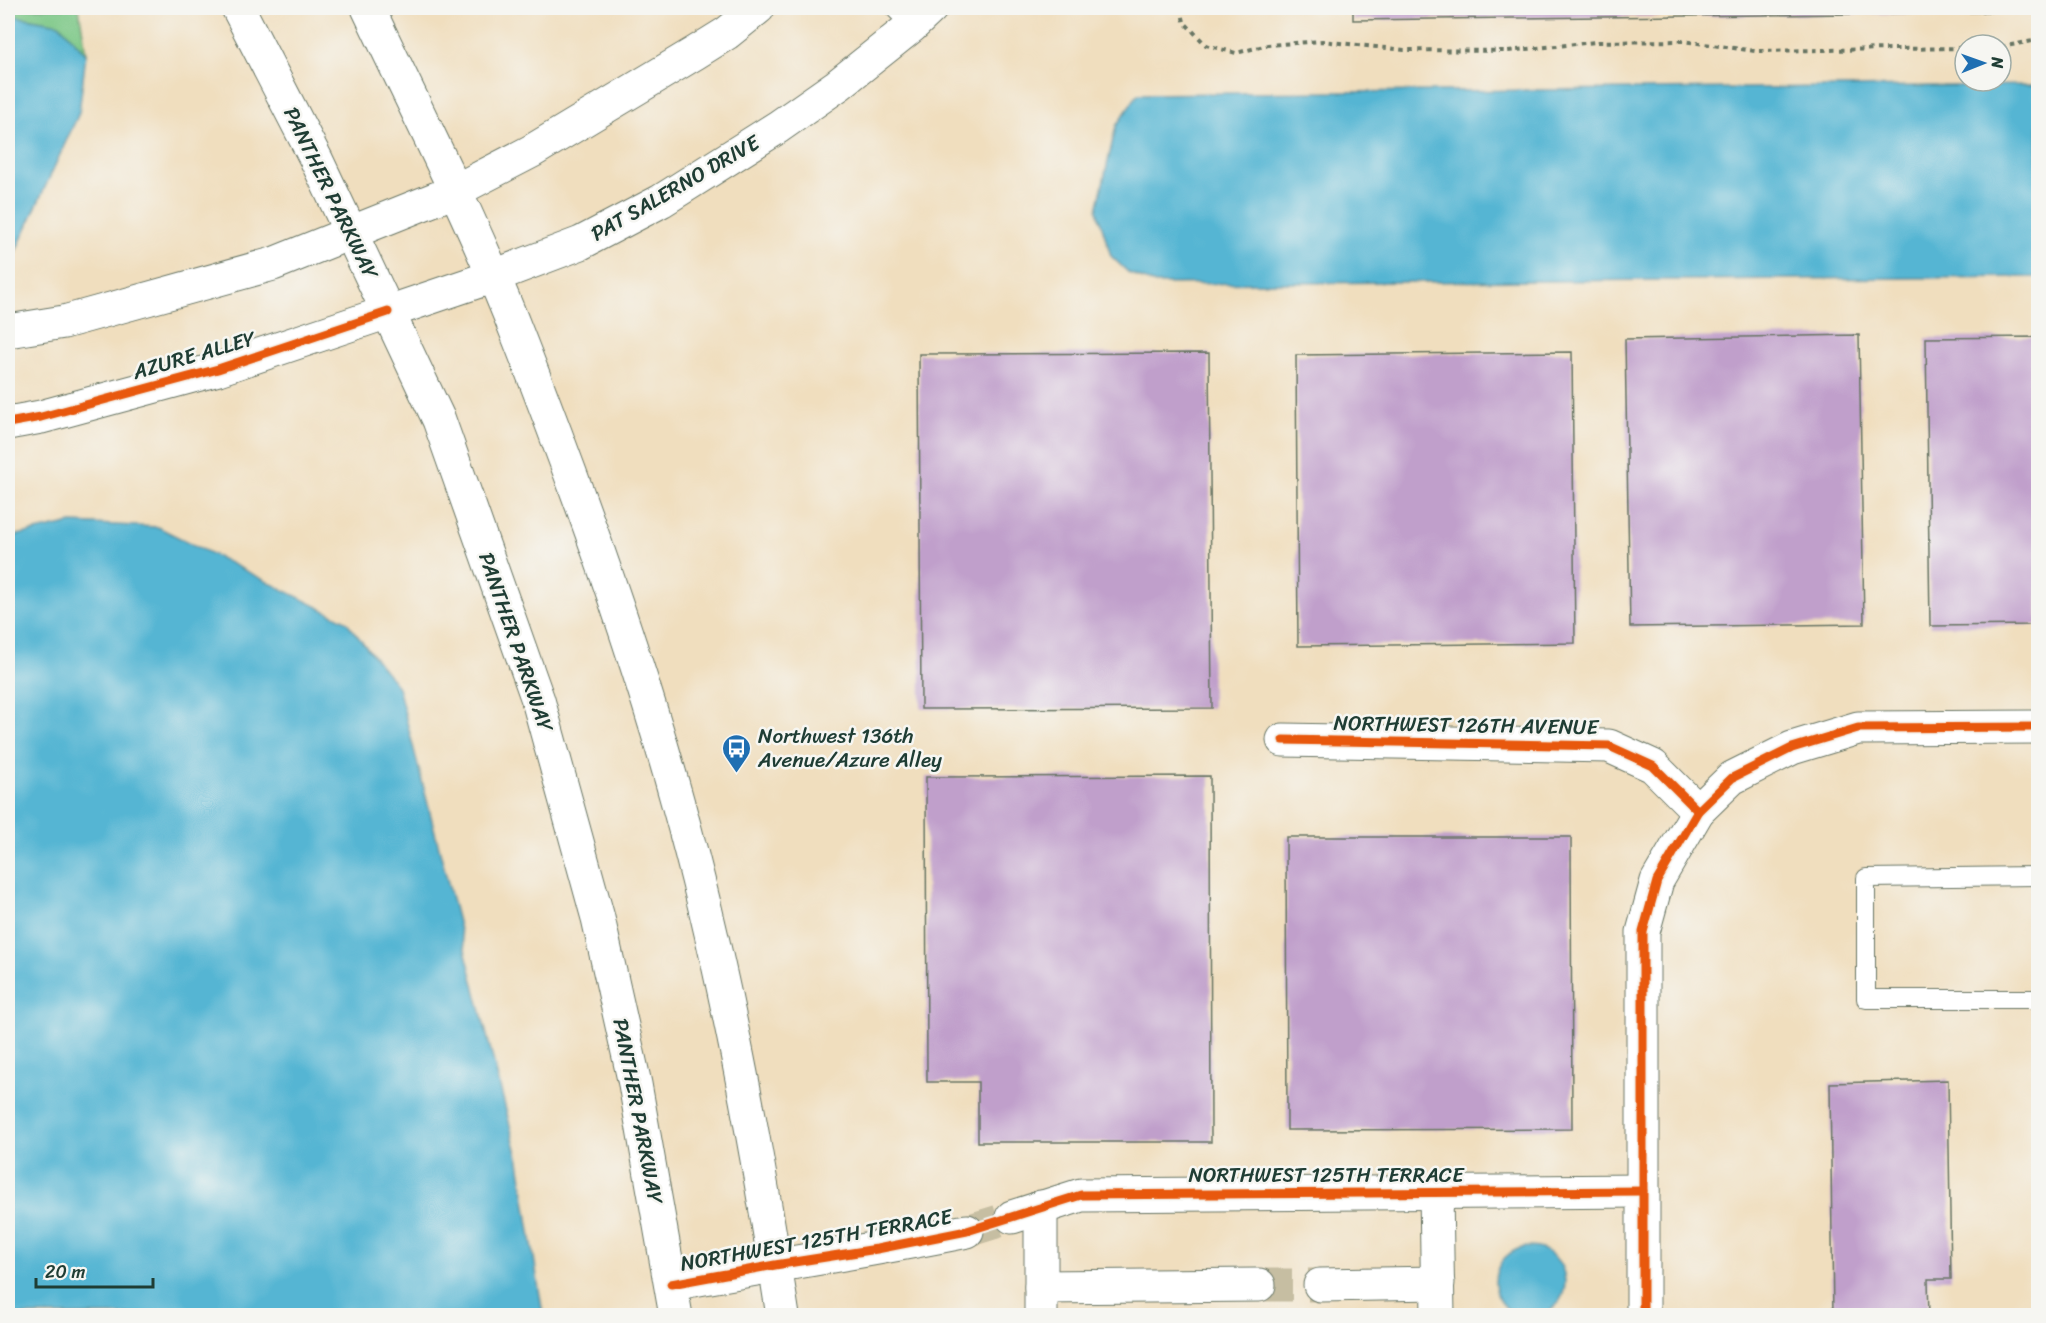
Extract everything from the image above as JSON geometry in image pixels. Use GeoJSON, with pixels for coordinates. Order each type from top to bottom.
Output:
{"type":"FeatureCollection","features":[{"type":"Feature","properties":{"kind":"main road","name":"PANTHER PARKWAY"},"geometry":{"type":"LineString","coordinates":[[238,8],[259,45],[439,420],[538,700],[601,929],[635,1084],[674,1300]]}},
{"type":"Feature","properties":{"kind":"main road"},"geometry":{"type":"LineString","coordinates":[[368,8],[494,276],[588,522],[636,662],[677,801],[744,1086],[783,1316]]}},
{"type":"Feature","properties":{"kind":"main road"},"geometry":{"type":"LineString","coordinates":[[8,331],[64,322],[273,264],[455,191],[532,150],[664,73],[727,33],[758,8]]}},
{"type":"Feature","properties":{"kind":"main road","name":"PAT SALERNO DRIVE"},"geometry":{"type":"LineString","coordinates":[[388,312],[581,243],[661,201],[778,127],[838,85],[913,14]]}},
{"type":"Feature","properties":{"kind":"main road","name":"AZURE ALLEY"},"geometry":{"type":"LineString","coordinates":[[8,423],[41,417],[218,369],[388,312]]}},
{"type":"Feature","properties":{"kind":"main road"},"geometry":{"type":"LineString","coordinates":[[1643,1316],[1643,932],[1658,881],[1698,811],[1732,778],[1792,747],[1858,728],[2038,727]]}},
{"type":"Feature","properties":{"kind":"main road","name":"NORTHWEST 126TH AVENUE"},"geometry":{"type":"LineString","coordinates":[[1283,740],[1609,746],[1653,766],[1698,811]]}},
{"type":"Feature","properties":{"kind":"main road","name":"NORTHWEST 125TH TERRACE"},"geometry":{"type":"LineString","coordinates":[[1041,1301],[1027,1212],[1081,1194],[1643,1191]]}},
{"type":"Feature","properties":{"kind":"main road"},"geometry":{"type":"LineString","coordinates":[[1436,1192],[1438,1316]]}},
{"type":"Feature","properties":{"kind":"main road","name":"NORTHWEST 125TH TERRACE"},"geometry":{"type":"LineString","coordinates":[[674,1300],[775,1265],[877,1249],[967,1231]]}},
{"type":"Feature","properties":{"kind":"main road"},"geometry":{"type":"LineString","coordinates":[[1320,1285],[1438,1283]]}},
{"type":"Feature","properties":{"kind":"main road"},"geometry":{"type":"LineString","coordinates":[[1041,1301],[1259,1285]]}},
{"type":"Feature","properties":{"kind":"lane"},"geometry":{"type":"LineString","coordinates":[[2038,876],[1866,878],[1866,999],[2038,999]]}},
{"type":"Feature","properties":{"kind":"path"},"geometry":{"type":"LineString","coordinates":[[1180,8],[1184,22],[1206,45],[1236,53],[1268,45],[1322,41],[1404,50],[1508,51],[1595,42],[1683,41],[1755,51],[1953,48]]}},
{"type":"Feature","properties":{"kind":"path"},"geometry":{"type":"LineString","coordinates":[[2013,45],[2038,40]]}},
{"type":"Feature","properties":{"kind":"green space"},"geometry":{"type":"Polygon","coordinates":[[[8,8],[79,8],[86,54],[59,24],[8,15],[8,8]]]}},
{"type":"Feature","properties":{"kind":"water"},"geometry":{"type":"Polygon","coordinates":[[[8,15],[59,24],[86,54],[79,113],[14,255],[8,256],[8,15]]]}},
{"type":"Feature","properties":{"kind":"water"},"geometry":{"type":"Polygon","coordinates":[[[2013,85],[2038,85],[2038,277],[1155,284],[1129,273],[1111,256],[1097,210],[1116,126],[1138,94],[1953,86],[1953,93],[2013,93],[2013,85]]]}},
{"type":"Feature","properties":{"kind":"water"},"geometry":{"type":"Polygon","coordinates":[[[72,523],[158,527],[346,621],[398,687],[519,1161],[543,1315],[8,1315],[8,537],[72,523]]]}},
{"type":"Feature","properties":{"kind":"water"},"geometry":{"type":"Polygon","coordinates":[[[1530,1247],[1543,1250],[1555,1257],[1562,1269],[1565,1282],[1562,1295],[1555,1307],[1543,1314],[1530,1317],[1517,1314],[1505,1307],[1498,1295],[1495,1282],[1498,1269],[1505,1257],[1517,1250],[1530,1247]]]}},
{"type":"Feature","properties":{"kind":"building"},"geometry":{"type":"Polygon","coordinates":[[[1353,8],[2016,8],[2016,12],[1353,20],[1353,8]]]}},
{"type":"Feature","properties":{"kind":"building"},"geometry":{"type":"Polygon","coordinates":[[[1859,335],[1864,624],[1630,627],[1625,339],[1859,335]]]}},
{"type":"Feature","properties":{"kind":"building"},"geometry":{"type":"Polygon","coordinates":[[[2038,337],[2038,625],[1930,626],[1926,338],[2038,337]]]}},
{"type":"Feature","properties":{"kind":"building"},"geometry":{"type":"Polygon","coordinates":[[[1572,352],[1575,643],[1298,646],[1296,355],[1572,352]]]}},
{"type":"Feature","properties":{"kind":"building"},"geometry":{"type":"Polygon","coordinates":[[[1209,353],[1212,708],[921,709],[919,354],[1209,353]]]}},
{"type":"Feature","properties":{"kind":"building"},"geometry":{"type":"Polygon","coordinates":[[[1210,776],[1211,1142],[978,1142],[978,1082],[927,1082],[926,777],[1210,776]]]}},
{"type":"Feature","properties":{"kind":"building"},"geometry":{"type":"Polygon","coordinates":[[[1286,837],[1571,837],[1572,1129],[1287,1130],[1286,837]]]}},
{"type":"Feature","properties":{"kind":"building"},"geometry":{"type":"Polygon","coordinates":[[[1948,1080],[1951,1279],[1928,1279],[1929,1316],[1833,1316],[1830,1083],[1948,1080]]]}},
{"type":"Feature","properties":{"kind":"tunnel"},"geometry":{"type":"LineString","coordinates":[[967,1231],[1012,1217]]}},
{"type":"Feature","properties":{"kind":"tunnel"},"geometry":{"type":"LineString","coordinates":[[1259,1285],[1320,1285]]}},
{"type":"Feature","properties":{"kind":"cycle path"},"geometry":{"type":"LineString","coordinates":[[8,423],[41,417],[218,369],[388,312]]}},
{"type":"Feature","properties":{"kind":"cycle path"},"geometry":{"type":"LineString","coordinates":[[1643,1316],[1643,932],[1657,881],[1698,811],[1732,778],[1792,748],[1858,728],[2038,727]]}},
{"type":"Feature","properties":{"kind":"cycle path"},"geometry":{"type":"LineString","coordinates":[[1283,740],[1609,746],[1653,766],[1698,811]]}},
{"type":"Feature","properties":{"kind":"cycle path"},"geometry":{"type":"LineString","coordinates":[[671,1284],[877,1249],[967,1231],[1081,1195],[1643,1191]]}},
{"type":"Feature","properties":{"kind":"place","name":"Northwest 136th Avenue/Azure Alley"},"geometry":{"type":"Point","coordinates":[737,774]}}]}
